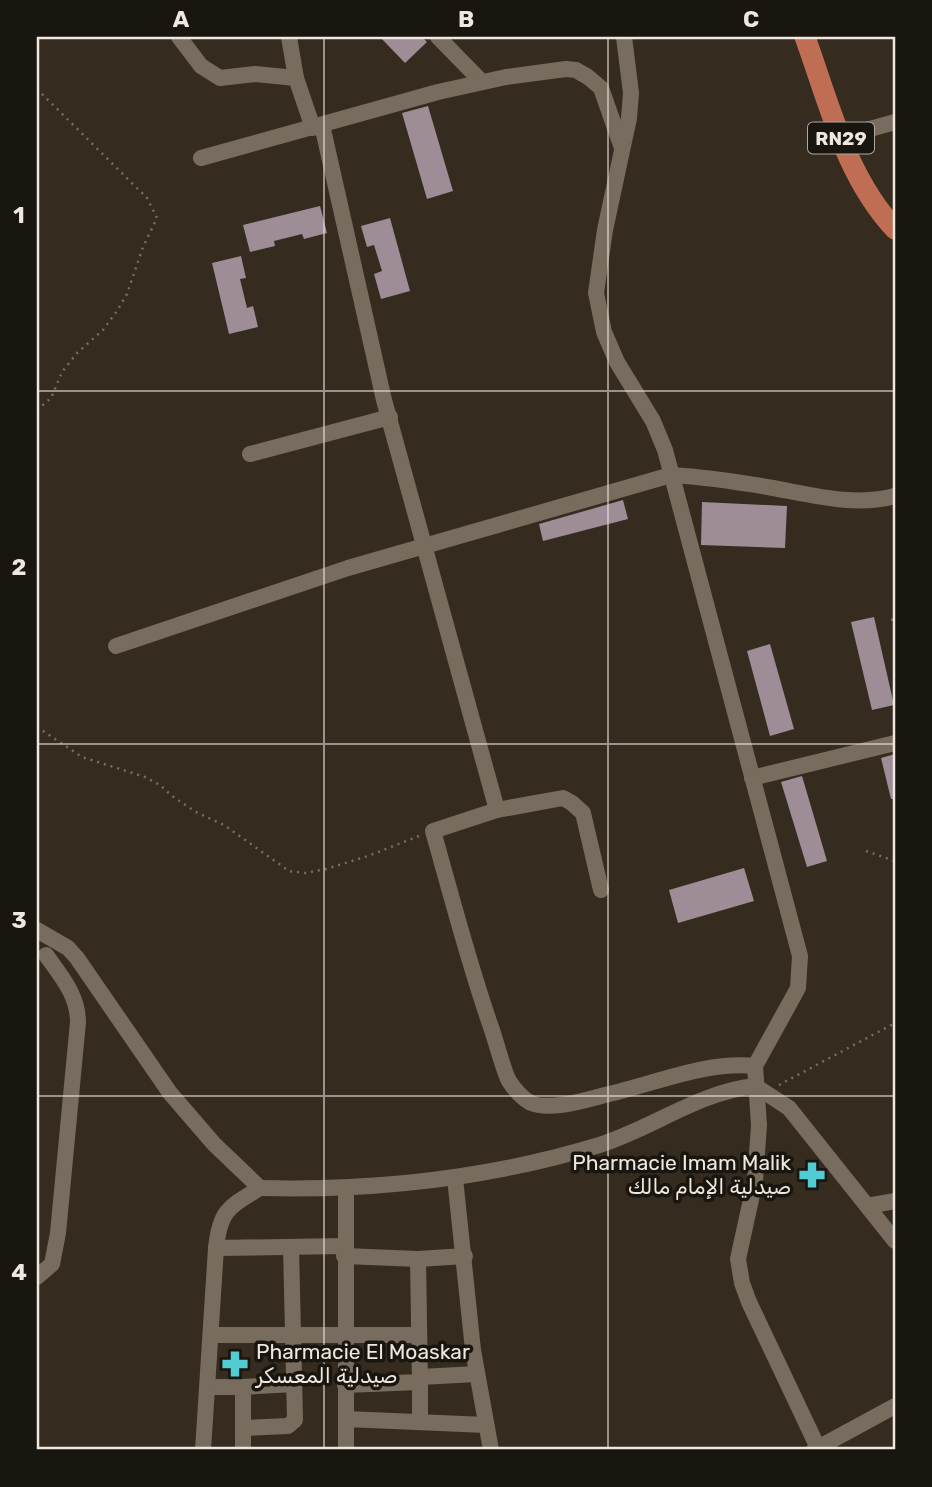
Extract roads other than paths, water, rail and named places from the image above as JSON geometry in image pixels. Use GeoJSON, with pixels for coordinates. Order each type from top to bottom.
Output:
{"type":"FeatureCollection","features":[{"type":"Feature","properties":{"kind":"main road","name":"RN29"},"geometry":{"type":"LineString","coordinates":[[805,37],[857,178],[877,209],[895,229]]}},
{"type":"Feature","properties":{"kind":"street"},"geometry":{"type":"LineString","coordinates":[[179,37],[201,66],[220,78],[255,74],[296,78]]}},
{"type":"Feature","properties":{"kind":"street"},"geometry":{"type":"LineString","coordinates":[[289,37],[296,78],[318,126],[390,417],[498,810]]}},
{"type":"Feature","properties":{"kind":"street"},"geometry":{"type":"LineString","coordinates":[[438,37],[482,82]]}},
{"type":"Feature","properties":{"kind":"street"},"geometry":{"type":"LineString","coordinates":[[624,37],[631,93],[596,293],[604,332],[617,362],[653,421],[671,475],[800,956],[801,975],[792,1002],[755,1066],[761,1089],[755,1181],[737,1259],[739,1270],[749,1302],[817,1450],[895,1406]]}},
{"type":"Feature","properties":{"kind":"street"},"geometry":{"type":"LineString","coordinates":[[201,158],[373,108],[482,82],[566,69],[576,70],[601,88],[623,150]]}},
{"type":"Feature","properties":{"kind":"street"},"geometry":{"type":"LineString","coordinates":[[601,88],[631,93]]}},
{"type":"Feature","properties":{"kind":"street"},"geometry":{"type":"LineString","coordinates":[[841,136],[895,122]]}},
{"type":"Feature","properties":{"kind":"street"},"geometry":{"type":"LineString","coordinates":[[250,454],[390,417]]}},
{"type":"Feature","properties":{"kind":"street"},"geometry":{"type":"LineString","coordinates":[[116,646],[348,568],[671,475],[700,476],[810,495],[862,500],[895,496]]}},
{"type":"Feature","properties":{"kind":"street"},"geometry":{"type":"LineString","coordinates":[[752,778],[895,743]]}},
{"type":"Feature","properties":{"kind":"street"},"geometry":{"type":"LineString","coordinates":[[601,890],[583,813],[563,798],[498,810],[433,831],[476,985],[507,1078],[517,1092],[532,1103],[556,1105],[720,1066],[755,1066]]}},
{"type":"Feature","properties":{"kind":"street"},"geometry":{"type":"LineString","coordinates":[[37,930],[60,943],[77,958],[182,1108],[214,1144],[260,1188]]}},
{"type":"Feature","properties":{"kind":"street"},"geometry":{"type":"LineString","coordinates":[[37,1277],[52,1264],[58,1233],[78,1022],[78,1008],[72,993],[42,958],[60,943]]}},
{"type":"Feature","properties":{"kind":"street"},"geometry":{"type":"LineString","coordinates":[[203,1450],[220,1222],[231,1206],[260,1188],[346,1189],[420,1184],[511,1169],[598,1145],[643,1129],[719,1093],[761,1089],[789,1108],[895,1241]]}},
{"type":"Feature","properties":{"kind":"street"},"geometry":{"type":"LineString","coordinates":[[454,1178],[477,1374],[491,1450]]}},
{"type":"Feature","properties":{"kind":"street"},"geometry":{"type":"LineString","coordinates":[[346,1189],[346,1450]]}},
{"type":"Feature","properties":{"kind":"street"},"geometry":{"type":"LineString","coordinates":[[867,1206],[895,1201]]}},
{"type":"Feature","properties":{"kind":"street"},"geometry":{"type":"LineString","coordinates":[[216,1248],[291,1247],[418,1259],[465,1256]]}},
{"type":"Feature","properties":{"kind":"street"},"geometry":{"type":"LineString","coordinates":[[243,1428],[288,1426],[295,1420],[291,1247]]}},
{"type":"Feature","properties":{"kind":"street"},"geometry":{"type":"LineString","coordinates":[[418,1259],[420,1422]]}},
{"type":"Feature","properties":{"kind":"street"},"geometry":{"type":"LineString","coordinates":[[211,1335],[419,1335]]}},
{"type":"Feature","properties":{"kind":"street"},"geometry":{"type":"LineString","coordinates":[[345,1385],[477,1374]]}},
{"type":"Feature","properties":{"kind":"street"},"geometry":{"type":"LineString","coordinates":[[208,1387],[295,1384]]}},
{"type":"Feature","properties":{"kind":"street"},"geometry":{"type":"LineString","coordinates":[[243,1387],[243,1450]]}},
{"type":"Feature","properties":{"kind":"street"},"geometry":{"type":"LineString","coordinates":[[346,1419],[486,1425]]}},
{"type":"Feature","properties":{"kind":"place","name":"Pharmacie Imam Malik صيدلية الإمام مالك"},"geometry":{"type":"Point","coordinates":[812,1175]}},
{"type":"Feature","properties":{"kind":"place","name":"Pharmacie El Moaskar صيدلية المعسكر"},"geometry":{"type":"Point","coordinates":[235,1364]}}]}
